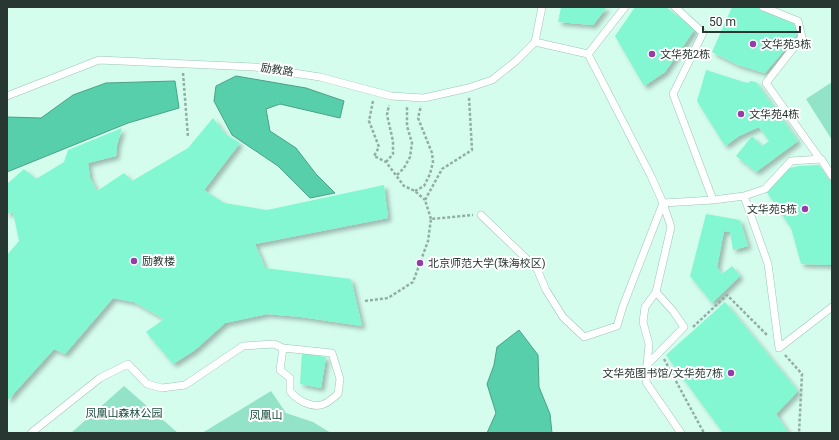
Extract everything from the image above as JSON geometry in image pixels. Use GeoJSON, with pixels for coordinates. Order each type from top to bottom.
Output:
{"type":"FeatureCollection","features":[{"type":"Feature","properties":{"kind":"lane"},"geometry":{"type":"LineString","coordinates":[[542,7],[535,42],[588,54],[651,176],[663,203],[671,227],[656,292],[646,307],[643,322],[649,344],[646,382],[681,433]]}},
{"type":"Feature","properties":{"kind":"lane"},"geometry":{"type":"LineString","coordinates":[[588,54],[625,7]]}},
{"type":"Feature","properties":{"kind":"lane"},"geometry":{"type":"LineString","coordinates":[[675,7],[703,33],[673,94],[713,200]]}},
{"type":"Feature","properties":{"kind":"lane"},"geometry":{"type":"LineString","coordinates":[[763,7],[798,21],[802,38],[766,83],[832,176]]}},
{"type":"Feature","properties":{"kind":"lane","name":"励教路"},"geometry":{"type":"LineString","coordinates":[[7,96],[99,60],[254,67],[320,77],[375,93],[391,96],[424,98],[468,88],[492,80],[516,61],[535,42]]}},
{"type":"Feature","properties":{"kind":"lane"},"geometry":{"type":"LineString","coordinates":[[663,203],[713,200],[744,196],[764,189],[791,161],[820,159]]}},
{"type":"Feature","properties":{"kind":"lane"},"geometry":{"type":"LineString","coordinates":[[744,196],[768,264],[779,348]]}},
{"type":"Feature","properties":{"kind":"lane"},"geometry":{"type":"LineString","coordinates":[[481,215],[538,269],[546,290],[563,317],[584,337],[617,326],[623,306],[663,203]]}},
{"type":"Feature","properties":{"kind":"lane"},"geometry":{"type":"LineString","coordinates":[[647,365],[684,327],[673,311],[656,292]]}},
{"type":"Feature","properties":{"kind":"lane"},"geometry":{"type":"LineString","coordinates":[[779,348],[832,307]]}},
{"type":"Feature","properties":{"kind":"lane"},"geometry":{"type":"LineString","coordinates":[[31,433],[100,378],[128,364],[147,384],[162,388],[185,385],[243,346],[274,344],[283,348],[332,353],[340,379],[338,394],[324,404],[312,405],[295,398],[290,391],[290,378],[280,370],[283,348]]}},
{"type":"Feature","properties":{"kind":"path"},"geometry":{"type":"LineString","coordinates":[[182,64],[188,137]]}},
{"type":"Feature","properties":{"kind":"path"},"geometry":{"type":"LineString","coordinates":[[425,200],[442,169],[472,150],[468,88]]}},
{"type":"Feature","properties":{"kind":"path"},"geometry":{"type":"LineString","coordinates":[[365,301],[388,298],[413,282],[428,242],[431,219],[425,200],[414,191],[404,186],[386,162],[374,156],[379,147],[369,121],[375,93]]}},
{"type":"Feature","properties":{"kind":"path"},"geometry":{"type":"LineString","coordinates":[[386,162],[393,154],[393,141],[387,115],[391,96]]}},
{"type":"Feature","properties":{"kind":"path"},"geometry":{"type":"LineString","coordinates":[[397,175],[404,168],[410,157],[412,143],[407,126],[407,97]]}},
{"type":"Feature","properties":{"kind":"path"},"geometry":{"type":"LineString","coordinates":[[414,191],[424,186],[430,174],[433,162],[429,145],[418,118],[424,98]]}},
{"type":"Feature","properties":{"kind":"path"},"geometry":{"type":"LineString","coordinates":[[431,219],[481,215]]}},
{"type":"Feature","properties":{"kind":"path"},"geometry":{"type":"LineString","coordinates":[[689,330],[727,295],[779,348],[802,374],[799,433]]}},
{"type":"Feature","properties":{"kind":"path"},"geometry":{"type":"LineString","coordinates":[[662,355],[704,433]]}},
{"type":"Feature","properties":{"kind":"green space"},"geometry":{"type":"Polygon","coordinates":[[[832,82],[832,140],[806,99],[832,82]]]}},
{"type":"Feature","properties":{"kind":"green space","name":"凤凰山森林公园"},"geometry":{"type":"Polygon","coordinates":[[[124,386],[178,433],[71,433],[124,386]]]}},
{"type":"Feature","properties":{"kind":"green space","name":"凤凰山"},"geometry":{"type":"Polygon","coordinates":[[[271,391],[286,413],[313,422],[331,433],[202,433],[271,391]]]}},
{"type":"Feature","properties":{"kind":"shaded area"},"geometry":{"type":"Polygon","coordinates":[[[236,76],[306,88],[344,101],[340,118],[280,104],[266,109],[270,131],[296,148],[316,174],[335,193],[310,198],[278,166],[232,135],[214,101],[216,86],[236,76]]]}},
{"type":"Feature","properties":{"kind":"shaded area"},"geometry":{"type":"Polygon","coordinates":[[[175,81],[179,108],[128,123],[7,172],[7,117],[41,118],[73,95],[106,83],[175,81]]]}},
{"type":"Feature","properties":{"kind":"shaded area"},"geometry":{"type":"Polygon","coordinates":[[[519,330],[538,355],[539,387],[550,414],[552,433],[487,433],[496,413],[487,384],[494,365],[497,347],[519,330]]]}},
{"type":"Feature","properties":{"kind":"building"},"geometry":{"type":"Polygon","coordinates":[[[561,7],[607,7],[593,25],[558,22],[561,7]]]}},
{"type":"Feature","properties":{"kind":"building","name":"文华苑2栋"},"geometry":{"type":"Polygon","coordinates":[[[635,7],[666,7],[695,29],[665,72],[644,86],[615,36],[635,7]]]}},
{"type":"Feature","properties":{"kind":"building","name":"文华苑3栋"},"geometry":{"type":"Polygon","coordinates":[[[732,7],[756,7],[793,21],[797,35],[765,73],[738,65],[712,52],[732,7]]]}},
{"type":"Feature","properties":{"kind":"building","name":"文华苑4栋"},"geometry":{"type":"Polygon","coordinates":[[[706,70],[747,83],[751,81],[756,82],[798,141],[756,172],[736,156],[752,136],[762,146],[769,141],[759,127],[739,136],[725,146],[697,101],[706,70]]]}},
{"type":"Feature","properties":{"kind":"building","name":"励教楼"},"geometry":{"type":"Polygon","coordinates":[[[213,118],[225,134],[240,143],[204,190],[224,203],[267,210],[384,185],[388,218],[255,244],[265,268],[351,279],[362,326],[301,317],[267,314],[225,323],[195,350],[173,364],[146,332],[164,319],[134,302],[113,298],[65,354],[54,349],[7,401],[7,255],[19,241],[13,212],[7,214],[7,184],[24,169],[36,179],[64,162],[68,150],[122,128],[117,145],[116,156],[88,163],[90,178],[97,191],[124,173],[132,181],[188,148],[213,118]]]}},
{"type":"Feature","properties":{"kind":"building","name":"文华苑5栋"},"geometry":{"type":"Polygon","coordinates":[[[819,165],[832,184],[832,265],[801,264],[791,228],[766,191],[786,169],[798,166],[819,165]]]}},
{"type":"Feature","properties":{"kind":"building"},"geometry":{"type":"Polygon","coordinates":[[[706,214],[740,220],[748,246],[733,250],[730,232],[724,231],[717,267],[722,274],[732,266],[740,276],[712,303],[690,276],[706,214]]]}},
{"type":"Feature","properties":{"kind":"building","name":"文华苑图书馆/文华苑7栋"},"geometry":{"type":"Polygon","coordinates":[[[725,302],[798,391],[776,414],[789,433],[723,433],[666,355],[725,302]]]}},
{"type":"Feature","properties":{"kind":"building"},"geometry":{"type":"Polygon","coordinates":[[[302,353],[326,357],[321,388],[300,384],[302,353]]]}},
{"type":"Feature","properties":{"kind":"place","name":"文华苑3栋"},"geometry":{"type":"Point","coordinates":[753,44]}},
{"type":"Feature","properties":{"kind":"place","name":"文华苑2栋"},"geometry":{"type":"Point","coordinates":[652,54]}},
{"type":"Feature","properties":{"kind":"place","name":"文华苑4栋"},"geometry":{"type":"Point","coordinates":[741,114]}},
{"type":"Feature","properties":{"kind":"place","name":"文华苑5栋"},"geometry":{"type":"Point","coordinates":[805,209]}},
{"type":"Feature","properties":{"kind":"place","name":"励教楼"},"geometry":{"type":"Point","coordinates":[134,261]}},
{"type":"Feature","properties":{"kind":"place","name":"北京师范大学(珠海校区)"},"geometry":{"type":"Point","coordinates":[420,263]}},
{"type":"Feature","properties":{"kind":"place","name":"文华苑图书馆/文华苑7栋"},"geometry":{"type":"Point","coordinates":[731,373]}}]}
